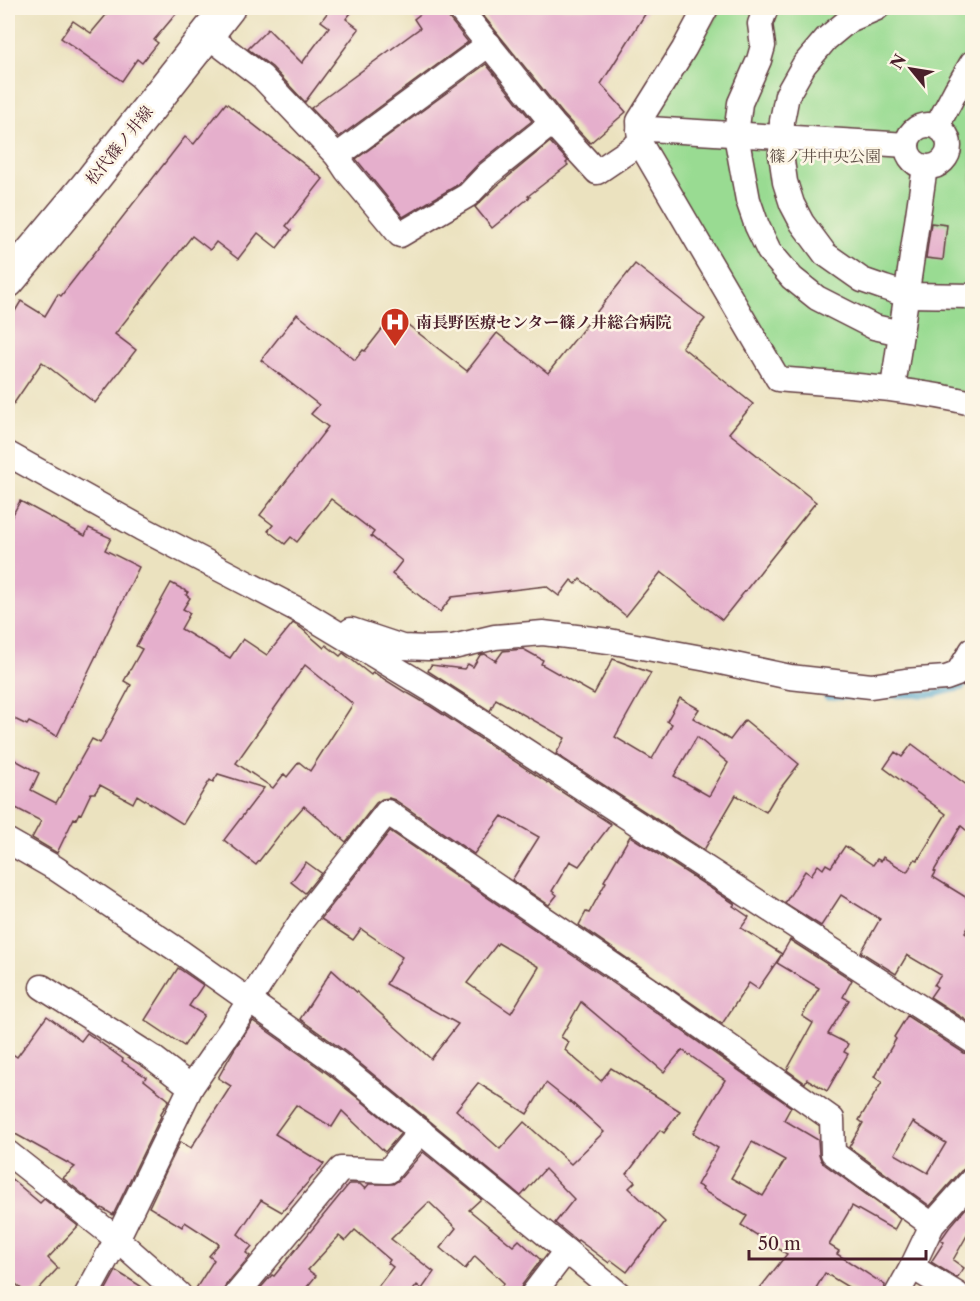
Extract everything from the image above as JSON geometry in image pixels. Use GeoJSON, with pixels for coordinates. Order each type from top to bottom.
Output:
{"type":"FeatureCollection","features":[{"type":"Feature","properties":{"kind":"main road","name":"松代篠ノ井線"},"geometry":{"type":"LineString","coordinates":[[8,281],[93,179],[228,8]]}},
{"type":"Feature","properties":{"kind":"street"},"geometry":{"type":"LineString","coordinates":[[459,8],[552,123],[597,172],[650,129],[907,145]]}},
{"type":"Feature","properties":{"kind":"street"},"geometry":{"type":"LineString","coordinates":[[706,8],[684,49],[639,121],[640,136],[778,379],[891,389],[972,404]]}},
{"type":"Feature","properties":{"kind":"street"},"geometry":{"type":"LineString","coordinates":[[766,8],[760,24],[763,46],[741,103],[736,135],[748,200],[769,252],[792,278],[817,298],[874,327],[901,333]]}},
{"type":"Feature","properties":{"kind":"street"},"geometry":{"type":"LineString","coordinates":[[877,8],[849,20],[826,39],[804,65],[787,95],[782,121],[781,154],[785,182],[792,204],[802,224],[825,254],[862,280],[907,295],[972,296]]}},
{"type":"Feature","properties":{"kind":"street"},"geometry":{"type":"LineString","coordinates":[[207,35],[262,77],[338,156],[347,171],[400,235],[468,195],[488,174],[552,123]]}},
{"type":"Feature","properties":{"kind":"street"},"geometry":{"type":"LineString","coordinates":[[338,156],[489,44]]}},
{"type":"Feature","properties":{"kind":"street"},"geometry":{"type":"LineString","coordinates":[[937,126],[972,63]]}},
{"type":"Feature","properties":{"kind":"street"},"geometry":{"type":"LineString","coordinates":[[927,125],[937,126],[946,134],[950,146],[946,158],[937,165],[925,167],[912,160],[907,145],[910,135],[917,128],[927,125]]}},
{"type":"Feature","properties":{"kind":"street"},"geometry":{"type":"LineString","coordinates":[[894,381],[925,167]]}},
{"type":"Feature","properties":{"kind":"street"},"geometry":{"type":"LineString","coordinates":[[8,454],[141,528],[304,613],[448,701],[972,1041]]}},
{"type":"Feature","properties":{"kind":"street"},"geometry":{"type":"LineString","coordinates":[[304,613],[402,647],[453,647],[495,637],[543,633],[609,641],[790,677],[871,686],[946,678],[957,674],[972,650]]}},
{"type":"Feature","properties":{"kind":"street"},"geometry":{"type":"LineString","coordinates":[[87,1293],[117,1239],[190,1087],[302,920],[387,812],[655,994],[832,1119],[833,1153],[932,1225]]}},
{"type":"Feature","properties":{"kind":"street"},"geometry":{"type":"LineString","coordinates":[[8,841],[55,868],[182,953],[337,1063],[619,1293]]}},
{"type":"Feature","properties":{"kind":"street"},"geometry":{"type":"LineString","coordinates":[[42,987],[152,1057],[190,1087]]}},
{"type":"Feature","properties":{"kind":"street"},"geometry":{"type":"LineString","coordinates":[[237,1293],[341,1169],[388,1171],[421,1131]]}},
{"type":"Feature","properties":{"kind":"street"},"geometry":{"type":"LineString","coordinates":[[8,1153],[117,1239],[179,1293]]}},
{"type":"Feature","properties":{"kind":"street"},"geometry":{"type":"LineString","coordinates":[[897,1293],[932,1225],[972,1180]]}},
{"type":"Feature","properties":{"kind":"street"},"geometry":{"type":"LineString","coordinates":[[533,1293],[566,1251]]}},
{"type":"Feature","properties":{"kind":"street"},"geometry":{"type":"LineString","coordinates":[[912,1267],[957,1293]]}},
{"type":"Feature","properties":{"kind":"green space","name":"篠ノ井中央公園"},"geometry":{"type":"Polygon","coordinates":[[[722,8],[972,8],[972,393],[778,372],[645,140],[657,110],[722,8]]]}},
{"type":"Feature","properties":{"kind":"building"},"geometry":{"type":"Polygon","coordinates":[[[112,8],[181,8],[154,40],[158,43],[142,63],[137,59],[122,81],[61,38],[73,21],[91,33],[112,8]]]}},
{"type":"Feature","properties":{"kind":"building"},"geometry":{"type":"Polygon","coordinates":[[[331,8],[355,8],[346,19],[359,29],[305,102],[272,67],[248,49],[268,29],[302,63],[329,27],[321,21],[331,8]]]}},
{"type":"Feature","properties":{"kind":"building"},"geometry":{"type":"Polygon","coordinates":[[[428,8],[445,8],[448,17],[468,42],[339,137],[311,108],[420,28],[414,19],[428,8]]]}},
{"type":"Feature","properties":{"kind":"building"},"geometry":{"type":"Polygon","coordinates":[[[477,8],[649,8],[601,84],[626,112],[590,143],[563,114],[477,8]]]}},
{"type":"Feature","properties":{"kind":"building"},"geometry":{"type":"Polygon","coordinates":[[[486,64],[532,121],[479,163],[459,184],[403,217],[356,159],[486,64]]]}},
{"type":"Feature","properties":{"kind":"building"},"geometry":{"type":"Polygon","coordinates":[[[226,103],[323,179],[286,226],[291,230],[277,248],[258,233],[238,259],[216,242],[210,250],[192,236],[115,334],[136,350],[95,403],[42,362],[8,412],[8,323],[21,301],[45,316],[58,294],[61,296],[185,137],[194,144],[226,103]]]}},
{"type":"Feature","properties":{"kind":"building"},"geometry":{"type":"Polygon","coordinates":[[[550,142],[568,161],[566,163],[568,165],[492,228],[475,207],[550,142]]]}},
{"type":"Feature","properties":{"kind":"building"},"geometry":{"type":"Polygon","coordinates":[[[931,223],[947,225],[943,260],[926,258],[931,223]]]}},
{"type":"Feature","properties":{"kind":"building"},"geometry":{"type":"Polygon","coordinates":[[[635,264],[705,319],[682,347],[753,404],[729,433],[816,502],[722,620],[661,572],[626,616],[580,579],[576,584],[571,580],[559,596],[546,586],[452,597],[440,612],[392,574],[402,561],[371,536],[374,532],[331,499],[297,542],[291,537],[285,544],[268,531],[273,525],[260,515],[328,427],[311,414],[319,405],[261,360],[297,314],[355,360],[363,350],[365,351],[394,314],[467,371],[497,333],[548,373],[635,264]]]}},
{"type":"Feature","properties":{"kind":"building"},"geometry":{"type":"Polygon","coordinates":[[[20,501],[85,536],[89,528],[111,538],[105,550],[139,567],[57,736],[29,722],[27,725],[8,716],[8,524],[20,501]]]}},
{"type":"Feature","properties":{"kind":"building"},"geometry":{"type":"Polygon","coordinates":[[[171,583],[188,592],[186,595],[190,598],[183,609],[190,613],[181,629],[230,658],[243,639],[267,655],[293,623],[324,648],[326,645],[340,656],[343,653],[371,675],[373,672],[430,706],[611,824],[579,866],[570,861],[552,891],[557,895],[549,905],[512,880],[539,837],[502,816],[474,854],[389,798],[376,803],[346,842],[304,806],[256,865],[224,840],[264,788],[218,774],[213,782],[210,780],[183,824],[137,795],[133,803],[100,785],[95,793],[91,793],[81,814],[79,813],[76,819],[74,818],[57,853],[32,838],[41,821],[8,804],[8,756],[39,773],[31,790],[56,803],[92,739],[100,743],[131,685],[124,681],[142,649],[136,646],[171,583]],[[305,665],[236,763],[273,788],[284,774],[287,777],[299,762],[310,771],[353,704],[305,665]]]}},
{"type":"Feature","properties":{"kind":"building"},"geometry":{"type":"Polygon","coordinates":[[[523,649],[543,660],[541,664],[594,694],[613,659],[651,673],[615,737],[652,759],[672,724],[667,721],[680,698],[699,709],[693,718],[730,740],[745,720],[799,764],[766,812],[736,795],[704,850],[556,754],[565,738],[496,699],[490,711],[428,671],[431,665],[464,669],[468,664],[473,667],[480,655],[485,654],[496,661],[503,651],[523,649]],[[697,737],[674,776],[709,796],[728,763],[697,737]]]}},
{"type":"Feature","properties":{"kind":"building"},"geometry":{"type":"Polygon","coordinates":[[[912,744],[972,789],[972,835],[961,826],[934,871],[936,872],[933,877],[972,901],[972,920],[965,933],[972,938],[972,1024],[930,997],[941,975],[907,955],[896,974],[861,952],[880,919],[841,895],[821,926],[785,903],[805,871],[811,875],[818,865],[823,869],[826,864],[831,867],[845,846],[873,865],[877,859],[881,861],[883,857],[907,872],[915,859],[918,860],[946,814],[884,768],[895,752],[902,757],[912,744]]]}},
{"type":"Feature","properties":{"kind":"building"},"geometry":{"type":"Polygon","coordinates":[[[390,831],[791,1107],[784,1120],[818,1140],[819,1154],[824,1164],[900,1219],[894,1230],[852,1206],[829,1245],[839,1251],[837,1254],[885,1285],[883,1293],[858,1293],[825,1273],[813,1293],[756,1293],[787,1254],[741,1225],[747,1216],[697,1185],[718,1148],[693,1133],[725,1080],[682,1050],[664,1072],[581,1002],[561,1037],[569,1042],[565,1050],[601,1081],[611,1068],[680,1111],[664,1133],[660,1130],[627,1174],[635,1182],[629,1188],[665,1222],[627,1272],[611,1260],[609,1263],[555,1223],[574,1199],[545,1169],[521,1196],[346,1052],[300,1019],[332,970],[431,1059],[458,1024],[386,984],[402,957],[361,929],[353,940],[321,919],[390,831]],[[498,943],[467,983],[511,1013],[539,967],[498,943]],[[478,1083],[456,1110],[500,1149],[524,1122],[571,1164],[604,1132],[546,1083],[527,1114],[478,1083]],[[752,1142],[731,1178],[763,1196],[785,1160],[752,1142]]]}},
{"type":"Feature","properties":{"kind":"building"},"geometry":{"type":"Polygon","coordinates":[[[630,836],[735,904],[733,906],[749,917],[741,928],[782,954],[758,989],[749,983],[722,1024],[579,925],[586,912],[589,913],[630,836]]]}},
{"type":"Feature","properties":{"kind":"building"},"geometry":{"type":"Polygon","coordinates":[[[306,862],[321,873],[305,893],[291,882],[306,862]]]}},
{"type":"Feature","properties":{"kind":"building"},"geometry":{"type":"Polygon","coordinates":[[[790,940],[852,980],[843,997],[849,1000],[828,1034],[848,1044],[844,1052],[848,1054],[827,1091],[807,1079],[805,1083],[787,1070],[813,1023],[802,1016],[819,988],[777,963],[790,940]]]}},
{"type":"Feature","properties":{"kind":"building"},"geometry":{"type":"Polygon","coordinates":[[[178,968],[203,985],[189,1006],[204,1015],[184,1046],[145,1020],[178,968]]]}},
{"type":"Feature","properties":{"kind":"building"},"geometry":{"type":"Polygon","coordinates":[[[47,1016],[81,1041],[87,1033],[146,1077],[144,1080],[169,1100],[113,1215],[101,1209],[63,1178],[75,1167],[8,1130],[8,1051],[17,1057],[47,1016]]]}},
{"type":"Feature","properties":{"kind":"building"},"geometry":{"type":"Polygon","coordinates":[[[907,1016],[964,1053],[972,1055],[972,1166],[961,1171],[930,1206],[849,1147],[863,1123],[859,1120],[882,1082],[874,1077],[896,1039],[894,1037],[907,1016]],[[913,1122],[895,1154],[928,1173],[946,1143],[913,1122]]]}},
{"type":"Feature","properties":{"kind":"building"},"geometry":{"type":"Polygon","coordinates":[[[253,1021],[328,1074],[401,1133],[385,1152],[342,1111],[332,1127],[296,1105],[275,1134],[324,1164],[282,1212],[261,1200],[238,1234],[252,1246],[246,1253],[250,1256],[226,1285],[223,1293],[193,1293],[214,1260],[209,1256],[219,1244],[185,1222],[182,1227],[149,1207],[180,1142],[191,1148],[231,1086],[218,1078],[253,1021]]]}},
{"type":"Feature","properties":{"kind":"building"},"geometry":{"type":"Polygon","coordinates":[[[423,1152],[481,1199],[469,1210],[513,1246],[519,1240],[541,1260],[522,1285],[519,1293],[495,1293],[504,1283],[475,1256],[465,1269],[440,1248],[456,1228],[429,1202],[391,1239],[434,1272],[422,1289],[417,1285],[411,1293],[373,1293],[393,1267],[388,1263],[390,1260],[355,1230],[345,1241],[339,1236],[308,1270],[316,1276],[302,1293],[256,1293],[272,1275],[274,1276],[349,1184],[360,1184],[365,1189],[369,1184],[393,1184],[423,1152]]]}},
{"type":"Feature","properties":{"kind":"building"},"geometry":{"type":"Polygon","coordinates":[[[8,1176],[40,1203],[44,1199],[78,1226],[48,1258],[58,1268],[35,1293],[26,1293],[8,1277],[8,1176]]]}},
{"type":"Feature","properties":{"kind":"building"},"geometry":{"type":"Polygon","coordinates":[[[972,1201],[972,1234],[969,1232],[953,1260],[964,1268],[957,1278],[931,1262],[944,1242],[942,1238],[972,1201]]]}},
{"type":"Feature","properties":{"kind":"building"},"geometry":{"type":"Polygon","coordinates":[[[116,1271],[152,1293],[104,1293],[116,1271]]]}},
{"type":"Feature","properties":{"kind":"waterway"},"geometry":{"type":"LineString","coordinates":[[883,695],[934,694],[962,687],[972,673]]}},
{"type":"Feature","properties":{"kind":"waterway"},"geometry":{"type":"LineString","coordinates":[[827,697],[863,696]]}},
{"type":"Feature","properties":{"kind":"place","name":"南長野医療センター篠ノ井総合病院"},"geometry":{"type":"Point","coordinates":[395,348]}}]}
